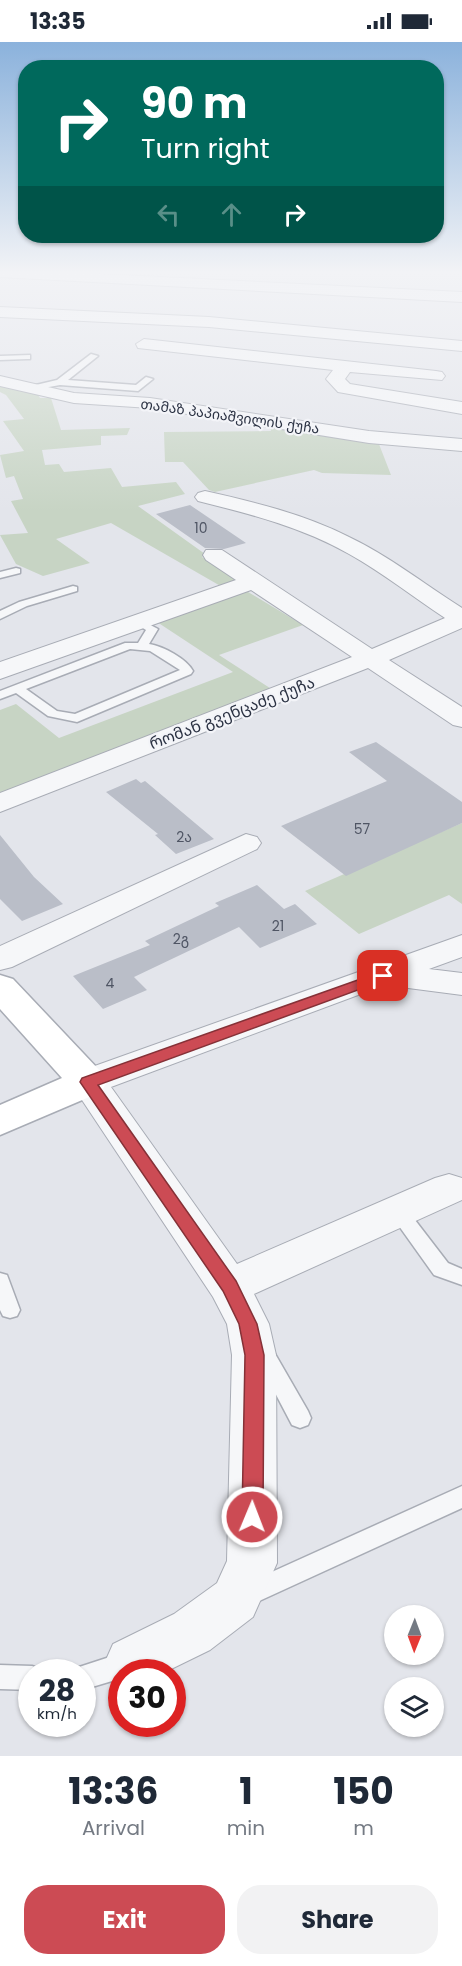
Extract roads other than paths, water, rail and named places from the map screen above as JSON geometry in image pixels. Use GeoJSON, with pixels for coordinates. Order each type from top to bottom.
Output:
{"type":"FeatureCollection","features":[{"type":"Feature","properties":{"kind":"street"},"geometry":{"type":"LineString","coordinates":[[214,352],[436,376]]}},
{"type":"Feature","properties":{"kind":"street"},"geometry":{"type":"LineString","coordinates":[[357,352],[335,379],[344,388],[462,408]]}},
{"type":"Feature","properties":{"kind":"street","name":"თამაზ პაპიაშვილის ქუჩა"},"geometry":{"type":"LineString","coordinates":[[0,381],[74,398],[153,411],[387,439],[462,445]]}},
{"type":"Feature","properties":{"kind":"street"},"geometry":{"type":"LineString","coordinates":[[205,497],[265,511],[340,540],[370,557],[462,618]]}},
{"type":"Feature","properties":{"kind":"street"},"geometry":{"type":"LineString","coordinates":[[214,555],[462,719]]}},
{"type":"Feature","properties":{"kind":"street"},"geometry":{"type":"LineString","coordinates":[[0,671],[141,634],[255,581]]}},
{"type":"Feature","properties":{"kind":"street","name":"რომან გვენცაძე ქუჩა"},"geometry":{"type":"LineString","coordinates":[[0,803],[372,658],[462,618]]}},
{"type":"Feature","properties":{"kind":"street"},"geometry":{"type":"LineString","coordinates":[[0,959],[246,843]]}},
{"type":"Feature","properties":{"kind":"street"},"geometry":{"type":"LineString","coordinates":[[0,1121],[88,1082],[383,976],[462,945]]}},
{"type":"Feature","properties":{"kind":"street"},"geometry":{"type":"LineString","coordinates":[[383,976],[462,984]]}},
{"type":"Feature","properties":{"kind":"street"},"geometry":{"type":"LineString","coordinates":[[0,987],[88,1082],[239,1305],[254,1355],[252,1563],[235,1600],[192,1632],[137,1659]]}},
{"type":"Feature","properties":{"kind":"street"},"geometry":{"type":"LineString","coordinates":[[239,1305],[398,1212],[449,1189]]}},
{"type":"Feature","properties":{"kind":"lane"},"geometry":{"type":"LineString","coordinates":[[60,382],[94,356]]}},
{"type":"Feature","properties":{"kind":"lane"},"geometry":{"type":"LineString","coordinates":[[0,358],[27,357]]}},
{"type":"Feature","properties":{"kind":"lane"},"geometry":{"type":"LineString","coordinates":[[27,388],[60,382],[138,388],[149,379]]}},
{"type":"Feature","properties":{"kind":"lane"},"geometry":{"type":"LineString","coordinates":[[0,575],[16,571]]}},
{"type":"Feature","properties":{"kind":"lane"},"geometry":{"type":"LineString","coordinates":[[0,616],[22,604],[73,590]]}},
{"type":"Feature","properties":{"kind":"lane"},"geometry":{"type":"LineString","coordinates":[[0,695],[129,645],[141,634],[185,667],[187,671],[77,718],[64,719],[52,714],[18,689]]}},
{"type":"Feature","properties":{"kind":"lane"},"geometry":{"type":"LineString","coordinates":[[398,1212],[441,1269],[462,1277]]}},
{"type":"Feature","properties":{"kind":"lane"},"geometry":{"type":"LineString","coordinates":[[0,1281],[10,1310]]}},
{"type":"Feature","properties":{"kind":"lane"},"geometry":{"type":"LineString","coordinates":[[239,1305],[300,1418]]}},
{"type":"Feature","properties":{"kind":"lane"},"geometry":{"type":"LineString","coordinates":[[235,1600],[462,1497]]}},
{"type":"Feature","properties":{"kind":"lane"},"geometry":{"type":"LineString","coordinates":[[0,1677],[18,1678]]}}]}
